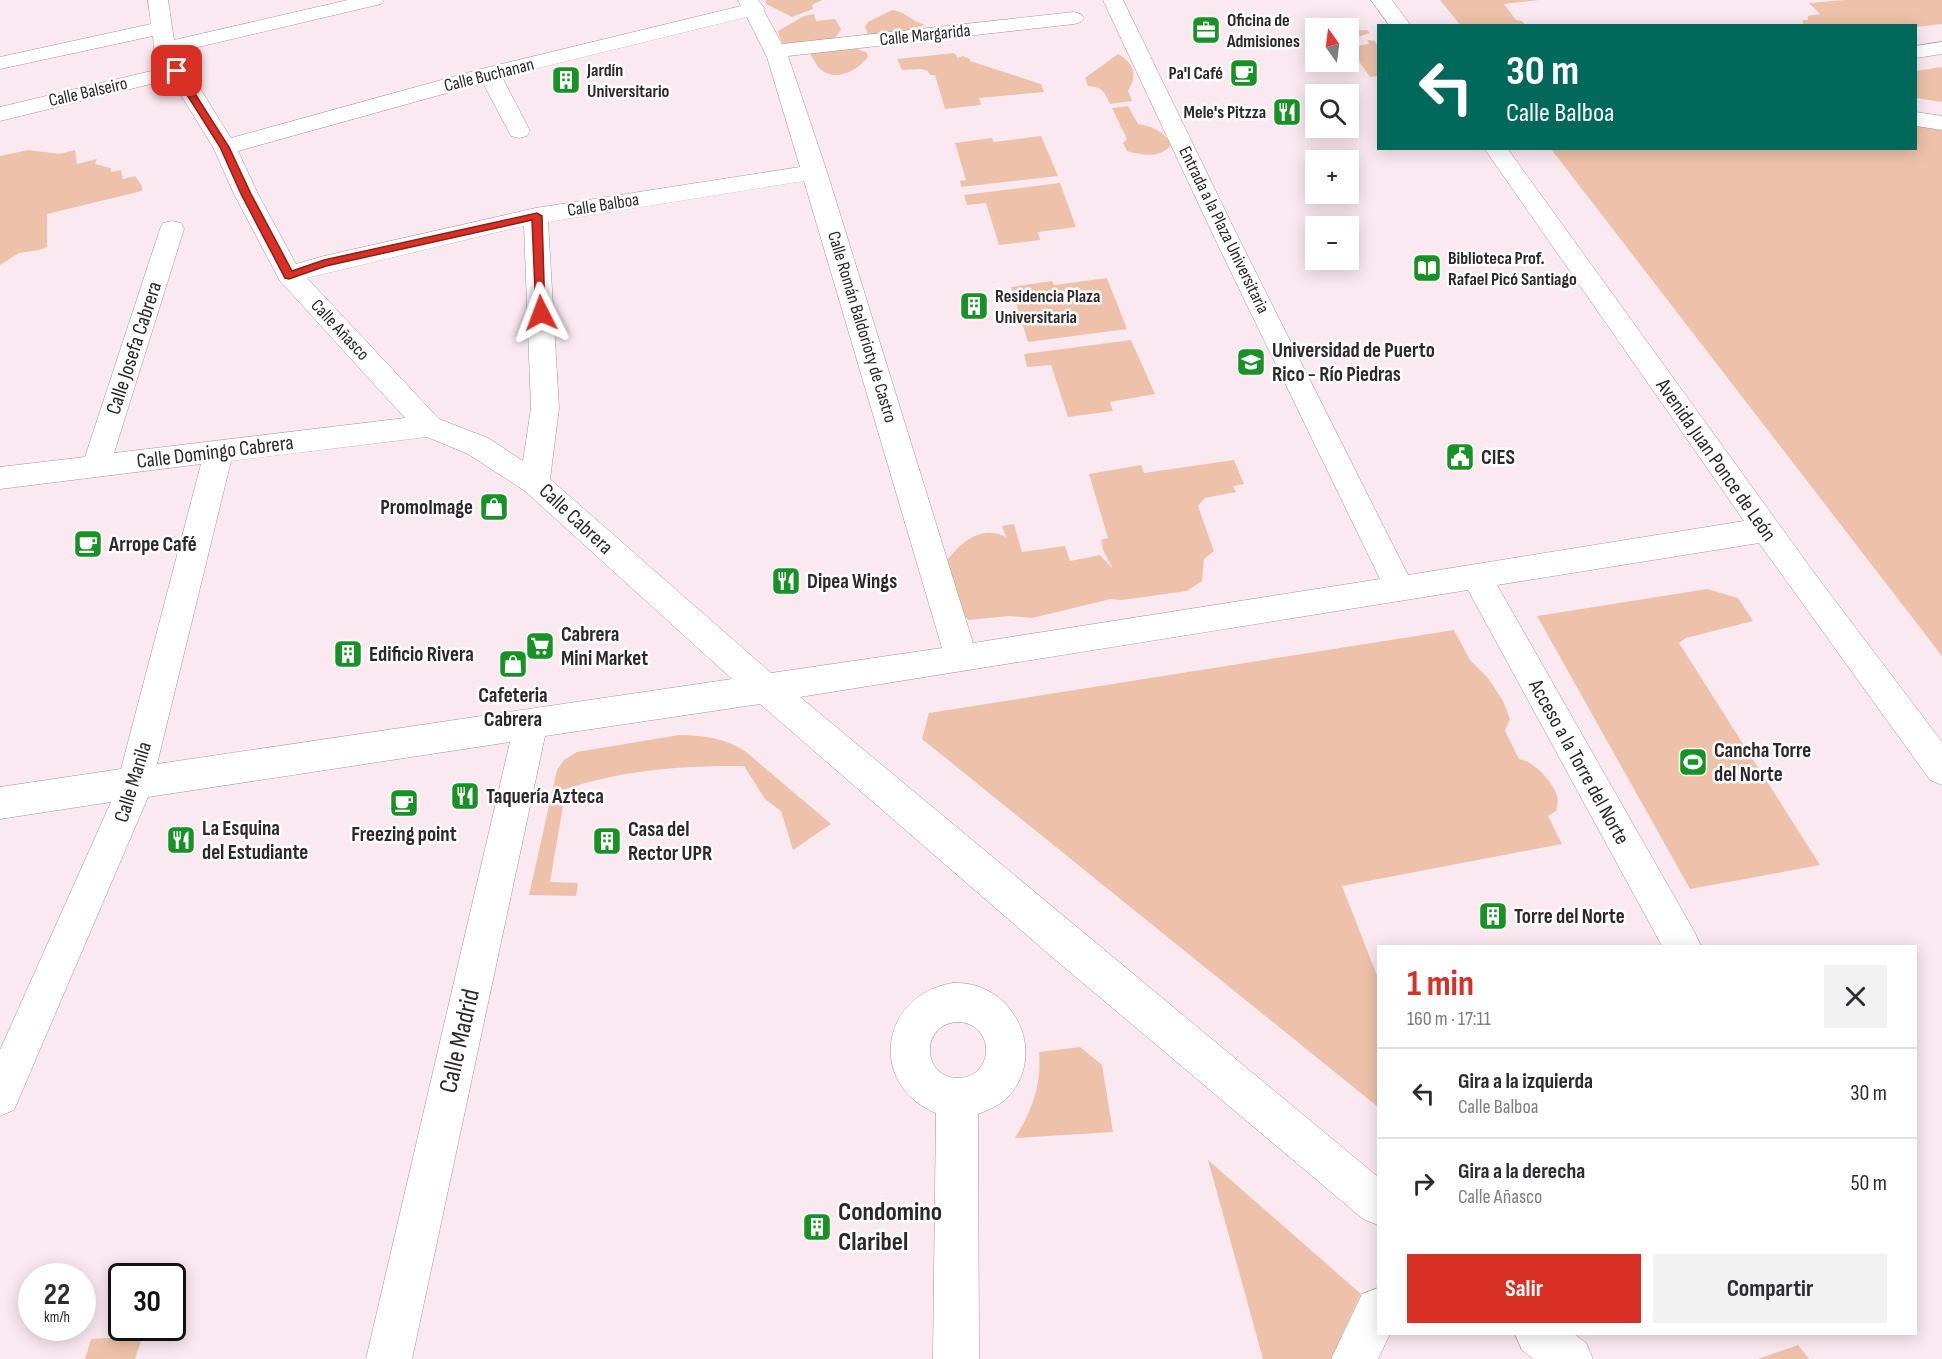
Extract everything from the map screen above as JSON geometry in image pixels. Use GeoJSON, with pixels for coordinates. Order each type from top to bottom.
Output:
{"type":"FeatureCollection","features":[{"type":"Feature","properties":{"kind":"street","name":"Calle Añasco"},"geometry":{"type":"LineString","coordinates":[[158,0],[165,49],[225,147],[246,194],[289,275],[429,426]]}},
{"type":"Feature","properties":{"kind":"street"},"geometry":{"type":"LineString","coordinates":[[165,49],[374,0]]}},
{"type":"Feature","properties":{"kind":"street","name":"Entrada a la Plaza Universitaria"},"geometry":{"type":"LineString","coordinates":[[1113,0],[1400,589]]}},
{"type":"Feature","properties":{"kind":"street"},"geometry":{"type":"LineString","coordinates":[[1381,0],[1399,24]]}},
{"type":"Feature","properties":{"kind":"street","name":"Calle Román Baldorioty de Castro"},"geometry":{"type":"LineString","coordinates":[[751,5],[775,51],[815,172],[941,586],[961,659]]}},
{"type":"Feature","properties":{"kind":"street","name":"Calle Buchanan"},"geometry":{"type":"LineString","coordinates":[[225,147],[751,5]]}},
{"type":"Feature","properties":{"kind":"street","name":"Calle Margarida"},"geometry":{"type":"LineString","coordinates":[[775,51],[1074,18]]}},
{"type":"Feature","properties":{"kind":"street"},"geometry":{"type":"LineString","coordinates":[[0,63],[162,28]]}},
{"type":"Feature","properties":{"kind":"street"},"geometry":{"type":"LineString","coordinates":[[1917,52],[1942,48]]}},
{"type":"Feature","properties":{"kind":"street","name":"Calle Balseiro"},"geometry":{"type":"LineString","coordinates":[[0,114],[177,71]]}},
{"type":"Feature","properties":{"kind":"street"},"geometry":{"type":"LineString","coordinates":[[489,74],[519,131]]}},
{"type":"Feature","properties":{"kind":"street"},"geometry":{"type":"LineString","coordinates":[[1917,119],[1942,123]]}},
{"type":"Feature","properties":{"kind":"street","name":"Avenida Juan Ponce de León"},"geometry":{"type":"LineString","coordinates":[[1496,150],[1766,530],[1942,769]]}},
{"type":"Feature","properties":{"kind":"street","name":"Calle Balboa"},"geometry":{"type":"LineString","coordinates":[[289,275],[324,264],[537,216],[815,172]]}},
{"type":"Feature","properties":{"kind":"street","name":"Calle Cabrera"},"geometry":{"type":"LineString","coordinates":[[537,216],[545,408],[535,483],[762,687],[1062,942],[1377,1203]]}},
{"type":"Feature","properties":{"kind":"street","name":"Calle Josefa Cabrera"},"geometry":{"type":"LineString","coordinates":[[96,466],[172,229]]}},
{"type":"Feature","properties":{"kind":"street"},"geometry":{"type":"LineString","coordinates":[[429,426],[478,446],[535,483]]}},
{"type":"Feature","properties":{"kind":"street","name":"Calle Domingo Cabrera"},"geometry":{"type":"LineString","coordinates":[[0,478],[429,426]]}},
{"type":"Feature","properties":{"kind":"street","name":"Calle Manila"},"geometry":{"type":"LineString","coordinates":[[0,1096],[122,820],[135,783],[219,452]]}},
{"type":"Feature","properties":{"kind":"street"},"geometry":{"type":"LineString","coordinates":[[0,803],[961,659],[1766,530]]}},
{"type":"Feature","properties":{"kind":"street","name":"Acceso a la Torre del Norte"},"geometry":{"type":"LineString","coordinates":[[1477,578],[1681,945]]}},
{"type":"Feature","properties":{"kind":"street","name":"Calle Madrid"},"geometry":{"type":"LineString","coordinates":[[389,1359],[531,723]]}},
{"type":"Feature","properties":{"kind":"street"},"geometry":{"type":"LineString","coordinates":[[956,1359],[957,1099]]}},
{"type":"Feature","properties":{"kind":"street"},"geometry":{"type":"LineString","coordinates":[[1354,1359],[1377,1312]]}},
{"type":"Feature","properties":{"kind":"street"},"geometry":{"type":"LineString","coordinates":[[1539,1335],[1570,1359]]}},
{"type":"Feature","properties":{"kind":"shaded area"},"geometry":{"type":"Polygon","coordinates":[[[766,0],[822,0],[812,5],[813,9],[792,17],[766,4],[766,0]]]}},
{"type":"Feature","properties":{"kind":"shaded area"},"geometry":{"type":"Polygon","coordinates":[[[1440,0],[1539,0],[1504,4],[1516,20],[1524,24],[1459,24],[1440,0]]]}},
{"type":"Feature","properties":{"kind":"shaded area"},"geometry":{"type":"Polygon","coordinates":[[[1845,0],[1942,0],[1942,24],[1917,27],[1917,24],[1803,24],[1803,20],[1808,20],[1808,16],[1820,14],[1809,3],[1845,0]]]}},
{"type":"Feature","properties":{"kind":"shaded area"},"geometry":{"type":"Polygon","coordinates":[[[892,10],[924,24],[916,32],[868,35],[865,27],[868,22],[892,10]]]}},
{"type":"Feature","properties":{"kind":"shaded area"},"geometry":{"type":"Polygon","coordinates":[[[814,14],[816,21],[835,19],[841,29],[835,39],[867,53],[868,57],[852,71],[831,75],[818,67],[810,54],[799,54],[789,50],[782,42],[778,31],[804,16],[814,14]]]}},
{"type":"Feature","properties":{"kind":"shaded area"},"geometry":{"type":"Polygon","coordinates":[[[1359,30],[1367,30],[1370,33],[1359,36],[1359,30]]]}},
{"type":"Feature","properties":{"kind":"shaded area"},"geometry":{"type":"Polygon","coordinates":[[[1367,40],[1375,41],[1377,45],[1377,76],[1370,77],[1359,61],[1359,46],[1369,44],[1367,40]]]}},
{"type":"Feature","properties":{"kind":"shaded area"},"geometry":{"type":"Polygon","coordinates":[[[954,53],[958,58],[963,56],[970,61],[1041,84],[1044,92],[979,98],[981,105],[945,109],[935,75],[930,75],[928,71],[921,69],[902,70],[897,59],[954,53]]]}},
{"type":"Feature","properties":{"kind":"shaded area"},"geometry":{"type":"Polygon","coordinates":[[[1118,54],[1128,61],[1133,70],[1133,80],[1128,91],[1132,101],[1110,104],[1102,90],[1088,86],[1085,78],[1118,54]]]}},
{"type":"Feature","properties":{"kind":"shaded area"},"geometry":{"type":"Polygon","coordinates":[[[1942,67],[1942,102],[1917,98],[1917,71],[1942,67]]]}},
{"type":"Feature","properties":{"kind":"shaded area"},"geometry":{"type":"Polygon","coordinates":[[[1128,106],[1138,124],[1162,133],[1171,145],[1167,149],[1150,155],[1127,151],[1123,143],[1127,139],[1112,108],[1128,106]]]}},
{"type":"Feature","properties":{"kind":"shaded area"},"geometry":{"type":"Polygon","coordinates":[[[1917,125],[1942,129],[1942,656],[1552,150],[1917,150],[1917,125]]]}},
{"type":"Feature","properties":{"kind":"shaded area"},"geometry":{"type":"Polygon","coordinates":[[[1041,136],[1058,176],[961,187],[960,181],[966,180],[955,143],[992,138],[994,142],[1041,136]]]}},
{"type":"Feature","properties":{"kind":"shaded area"},"geometry":{"type":"Polygon","coordinates":[[[28,150],[60,154],[75,150],[77,164],[97,159],[95,164],[111,168],[111,172],[121,170],[123,179],[135,176],[142,186],[142,191],[47,214],[47,247],[19,253],[0,265],[0,156],[28,150]]]}},
{"type":"Feature","properties":{"kind":"shaded area"},"geometry":{"type":"Polygon","coordinates":[[[1060,183],[1076,227],[1038,232],[1040,240],[999,245],[986,203],[967,205],[964,195],[1060,183]]]}},
{"type":"Feature","properties":{"kind":"shaded area"},"geometry":{"type":"Polygon","coordinates":[[[1107,278],[1127,329],[1028,342],[1011,287],[1052,281],[1054,285],[1107,278]]]}},
{"type":"Feature","properties":{"kind":"shaded area"},"geometry":{"type":"Polygon","coordinates":[[[1131,340],[1155,394],[1110,402],[1113,411],[1068,417],[1051,365],[1027,367],[1024,354],[1131,340]]]}},
{"type":"Feature","properties":{"kind":"shaded area"},"geometry":{"type":"Polygon","coordinates":[[[1234,460],[1244,484],[1233,486],[1236,492],[1205,498],[1198,506],[1214,551],[1204,559],[1202,581],[1187,591],[1122,600],[1111,599],[1032,618],[1009,616],[969,620],[959,612],[945,563],[971,538],[987,533],[1006,537],[1002,526],[1014,524],[1022,552],[1065,546],[1070,561],[1100,555],[1113,569],[1103,550],[1101,540],[1108,538],[1089,474],[1141,465],[1144,473],[1234,460]]]}},
{"type":"Feature","properties":{"kind":"shaded area","name":"Cancha Torre del Norte"},"geometry":{"type":"Polygon","coordinates":[[[1707,589],[1738,598],[1753,621],[1686,638],[1679,643],[1820,865],[1690,889],[1537,616],[1707,589]]]}},
{"type":"Feature","properties":{"kind":"shaded area"},"geometry":{"type":"Polygon","coordinates":[[[1454,630],[1470,660],[1488,678],[1503,701],[1510,719],[1505,731],[1519,759],[1537,768],[1555,790],[1558,799],[1556,811],[1548,816],[1562,844],[1342,886],[1377,975],[1377,1106],[922,739],[929,713],[1454,630]]]}},
{"type":"Feature","properties":{"kind":"shaded area"},"geometry":{"type":"Polygon","coordinates":[[[679,735],[714,738],[745,751],[831,824],[793,850],[781,811],[765,799],[744,766],[700,766],[609,777],[566,789],[550,882],[578,883],[576,896],[529,895],[557,770],[564,760],[577,752],[679,735]]]}},
{"type":"Feature","properties":{"kind":"shaded area"},"geometry":{"type":"Polygon","coordinates":[[[1080,1047],[1102,1065],[1113,1132],[1015,1138],[1034,1097],[1039,1075],[1039,1052],[1080,1047]]]}},
{"type":"Feature","properties":{"kind":"shaded area"},"geometry":{"type":"Polygon","coordinates":[[[1208,1160],[1361,1294],[1341,1337],[1336,1359],[1263,1359],[1208,1160]]]}},
{"type":"Feature","properties":{"kind":"shaded area"},"geometry":{"type":"Polygon","coordinates":[[[96,1339],[141,1341],[135,1359],[85,1359],[90,1341],[96,1341],[96,1339]]]}},
{"type":"Feature","properties":{"kind":"shaded area"},"geometry":{"type":"Polygon","coordinates":[[[1798,1345],[1809,1359],[1758,1359],[1798,1345]]]}},
{"type":"Feature","properties":{"kind":"place","name":"Oficina de Admisiones"},"geometry":{"type":"Point","coordinates":[1206,30]}},
{"type":"Feature","properties":{"kind":"place","name":"Pa'l Café"},"geometry":{"type":"Point","coordinates":[1244,73]}},
{"type":"Feature","properties":{"kind":"place","name":"Jardín Universitario"},"geometry":{"type":"Point","coordinates":[566,80]}},
{"type":"Feature","properties":{"kind":"place","name":"Mele's Pitzza"},"geometry":{"type":"Point","coordinates":[1287,112]}},
{"type":"Feature","properties":{"kind":"place","name":"Biblioteca Prof. Rafael Picó Santiago"},"geometry":{"type":"Point","coordinates":[1427,268]}},
{"type":"Feature","properties":{"kind":"place","name":"Residencia Plaza Universitaria"},"geometry":{"type":"Point","coordinates":[974,306]}},
{"type":"Feature","properties":{"kind":"place","name":"Universidad de Puerto Rico - Río Piedras"},"geometry":{"type":"Point","coordinates":[1251,362]}},
{"type":"Feature","properties":{"kind":"place","name":"CIES"},"geometry":{"type":"Point","coordinates":[1460,457]}},
{"type":"Feature","properties":{"kind":"place","name":"PromoImage"},"geometry":{"type":"Point","coordinates":[494,507]}},
{"type":"Feature","properties":{"kind":"place","name":"Arrope Café"},"geometry":{"type":"Point","coordinates":[88,544]}},
{"type":"Feature","properties":{"kind":"place","name":"Dipea Wings"},"geometry":{"type":"Point","coordinates":[786,581]}},
{"type":"Feature","properties":{"kind":"place","name":"Cabrera Mini Market"},"geometry":{"type":"Point","coordinates":[540,646]}},
{"type":"Feature","properties":{"kind":"place","name":"Edificio Rivera"},"geometry":{"type":"Point","coordinates":[348,654]}},
{"type":"Feature","properties":{"kind":"place","name":"Cafeteria Cabrera"},"geometry":{"type":"Point","coordinates":[513,664]}},
{"type":"Feature","properties":{"kind":"place","name":"Cancha Torre del Norte"},"geometry":{"type":"Point","coordinates":[1693,762]}},
{"type":"Feature","properties":{"kind":"place","name":"Taquería Azteca"},"geometry":{"type":"Point","coordinates":[465,796]}},
{"type":"Feature","properties":{"kind":"place","name":"Freezing point"},"geometry":{"type":"Point","coordinates":[404,803]}},
{"type":"Feature","properties":{"kind":"place","name":"La Esquina del Estudiante"},"geometry":{"type":"Point","coordinates":[181,840]}},
{"type":"Feature","properties":{"kind":"place","name":"Casa del Rector UPR"},"geometry":{"type":"Point","coordinates":[607,841]}},
{"type":"Feature","properties":{"kind":"place","name":"Torre del Norte"},"geometry":{"type":"Point","coordinates":[1493,916]}},
{"type":"Feature","properties":{"kind":"place","name":"Condomino Claribel"},"geometry":{"type":"Point","coordinates":[817,1227]}},
{"type":"Feature","properties":{"kind":"route"},"geometry":{"type":"LineString","coordinates":[[177,71],[225,147],[246,194],[289,275],[324,264],[537,216],[541,313]]}}]}
